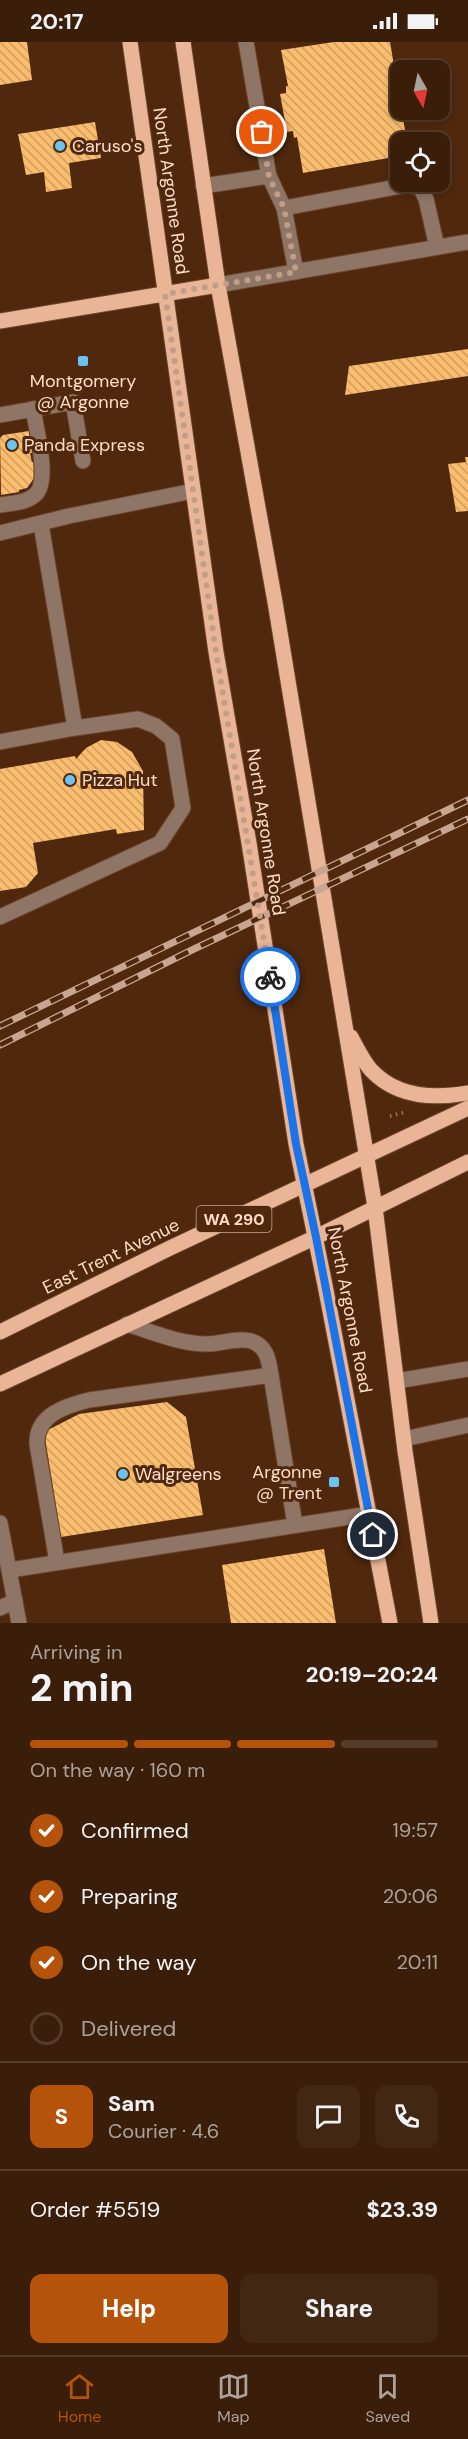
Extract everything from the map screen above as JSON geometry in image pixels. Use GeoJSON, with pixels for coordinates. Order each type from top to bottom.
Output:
{"type":"FeatureCollection","features":[{"type":"Feature","properties":{"kind":"main road","name":"North Argonne Road"},"geometry":{"type":"LineString","coordinates":[[130,42],[216,652],[249,843],[296,1144],[390,1622]]}},
{"type":"Feature","properties":{"kind":"main road","name":"North Argonne Road"},"geometry":{"type":"LineString","coordinates":[[183,42],[218,285],[275,602],[375,1207],[404,1439],[431,1623]]}},
{"type":"Feature","properties":{"kind":"main road"},"geometry":{"type":"LineString","coordinates":[[0,321],[218,285]]}},
{"type":"Feature","properties":{"kind":"main road"},"geometry":{"type":"LineString","coordinates":[[346,1027],[370,1069],[385,1082],[406,1092],[427,1096],[446,1097],[468,1093]]}},
{"type":"Feature","properties":{"kind":"main road","name":"East Trent Avenue"},"geometry":{"type":"LineString","coordinates":[[0,1332],[170,1248],[468,1108]]}},
{"type":"Feature","properties":{"kind":"main road","name":"WA 290"},"geometry":{"type":"LineString","coordinates":[[0,1384],[316,1237],[468,1162]]}},
{"type":"Feature","properties":{"kind":"street"},"geometry":{"type":"LineString","coordinates":[[246,42],[269,177],[284,208],[296,272]]}},
{"type":"Feature","properties":{"kind":"street"},"geometry":{"type":"LineString","coordinates":[[203,186],[269,177]]}},
{"type":"Feature","properties":{"kind":"street"},"geometry":{"type":"LineString","coordinates":[[284,208],[407,185],[420,187],[426,199],[436,248]]}},
{"type":"Feature","properties":{"kind":"street"},"geometry":{"type":"LineString","coordinates":[[218,285],[468,242]]}},
{"type":"Feature","properties":{"kind":"street"},"geometry":{"type":"LineString","coordinates":[[0,415],[73,402],[83,461]]}},
{"type":"Feature","properties":{"kind":"street"},"geometry":{"type":"LineString","coordinates":[[0,505],[25,501],[37,493],[44,478],[33,409]]}},
{"type":"Feature","properties":{"kind":"street"},"geometry":{"type":"LineString","coordinates":[[0,533],[193,491]]}},
{"type":"Feature","properties":{"kind":"street"},"geometry":{"type":"LineString","coordinates":[[41,524],[75,728]]}},
{"type":"Feature","properties":{"kind":"street"},"geometry":{"type":"LineString","coordinates":[[0,742],[138,719],[156,726],[172,739],[183,808],[160,843],[0,917]]}},
{"type":"Feature","properties":{"kind":"street"},"geometry":{"type":"LineString","coordinates":[[127,1324],[185,1342],[207,1345],[238,1340],[252,1341],[263,1348],[272,1375],[295,1525]]}},
{"type":"Feature","properties":{"kind":"street"},"geometry":{"type":"LineString","coordinates":[[397,1381],[468,1369]]}},
{"type":"Feature","properties":{"kind":"street"},"geometry":{"type":"LineString","coordinates":[[57,1562],[37,1444],[37,1432],[43,1422],[55,1412],[89,1400],[272,1375]]}},
{"type":"Feature","properties":{"kind":"street"},"geometry":{"type":"LineString","coordinates":[[404,1439],[468,1425]]}},
{"type":"Feature","properties":{"kind":"street"},"geometry":{"type":"LineString","coordinates":[[10,1570],[369,1514]]}},
{"type":"Feature","properties":{"kind":"street"},"geometry":{"type":"LineString","coordinates":[[0,1523],[19,1623]]}},
{"type":"Feature","properties":{"kind":"street"},"geometry":{"type":"LineString","coordinates":[[0,1608],[15,1601]]}},
{"type":"Feature","properties":{"kind":"path"},"geometry":{"type":"LineString","coordinates":[[390,1116],[407,1111]]}},
{"type":"Feature","properties":{"kind":"building"},"geometry":{"type":"Polygon","coordinates":[[[0,42],[27,42],[32,80],[0,85],[0,42]]]}},
{"type":"Feature","properties":{"kind":"building"},"geometry":{"type":"Polygon","coordinates":[[[334,42],[390,42],[393,60],[390,60],[390,120],[403,120],[405,132],[390,132],[390,158],[303,173],[297,137],[294,138],[293,131],[287,132],[280,94],[286,93],[286,86],[288,86],[281,50],[334,42]]]}},
{"type":"Feature","properties":{"kind":"building","name":"Caruso's"},"geometry":{"type":"Polygon","coordinates":[[[95,122],[101,158],[69,163],[72,188],[46,192],[44,172],[26,175],[18,134],[95,122]]]}},
{"type":"Feature","properties":{"kind":"building"},"geometry":{"type":"Polygon","coordinates":[[[468,349],[468,376],[345,395],[349,366],[468,349]]]}},
{"type":"Feature","properties":{"kind":"building"},"geometry":{"type":"Polygon","coordinates":[[[29,431],[33,453],[30,453],[32,462],[35,461],[35,477],[27,488],[1,495],[0,438],[3,435],[29,431]]]}},
{"type":"Feature","properties":{"kind":"building"},"geometry":{"type":"Polygon","coordinates":[[[465,457],[468,457],[468,511],[456,512],[448,464],[466,462],[465,457]]]}},
{"type":"Feature","properties":{"kind":"building"},"geometry":{"type":"Polygon","coordinates":[[[101,740],[117,742],[132,752],[143,771],[144,830],[117,834],[116,829],[33,843],[38,873],[26,887],[0,891],[0,769],[75,756],[76,759],[86,748],[101,740]]]}},
{"type":"Feature","properties":{"kind":"building","name":"Walgreens"},"geometry":{"type":"Polygon","coordinates":[[[167,1402],[186,1417],[203,1515],[61,1537],[44,1432],[79,1414],[167,1402]]]}},
{"type":"Feature","properties":{"kind":"building"},"geometry":{"type":"Polygon","coordinates":[[[324,1549],[336,1623],[231,1623],[222,1565],[324,1549]]]}},
{"type":"Feature","properties":{"kind":"railway"},"geometry":{"type":"LineString","coordinates":[[0,1026],[468,800]]}},
{"type":"Feature","properties":{"kind":"railway"},"geometry":{"type":"LineString","coordinates":[[0,1045],[194,949],[468,819]]}},
{"type":"Feature","properties":{"kind":"way so far"},"geometry":{"type":"LineString","coordinates":[[262,132],[269,177],[284,208],[296,272],[165,294],[216,652],[270,977]]}},
{"type":"Feature","properties":{"kind":"place","name":"Caruso's"},"geometry":{"type":"Point","coordinates":[60,146]}},
{"type":"Feature","properties":{"kind":"place","name":"Montgomery @ Argonne"},"geometry":{"type":"Point","coordinates":[83,361]}},
{"type":"Feature","properties":{"kind":"place","name":"Panda Express"},"geometry":{"type":"Point","coordinates":[12,445]}},
{"type":"Feature","properties":{"kind":"place","name":"Pizza Hut"},"geometry":{"type":"Point","coordinates":[70,780]}},
{"type":"Feature","properties":{"kind":"place","name":"Walgreens"},"geometry":{"type":"Point","coordinates":[123,1474]}},
{"type":"Feature","properties":{"kind":"place","name":"Argonne @ Trent"},"geometry":{"type":"Point","coordinates":[334,1482]}},
{"type":"Feature","properties":{"kind":"route"},"geometry":{"type":"LineString","coordinates":[[270,977],[296,1144],[373,1535]]}}]}
